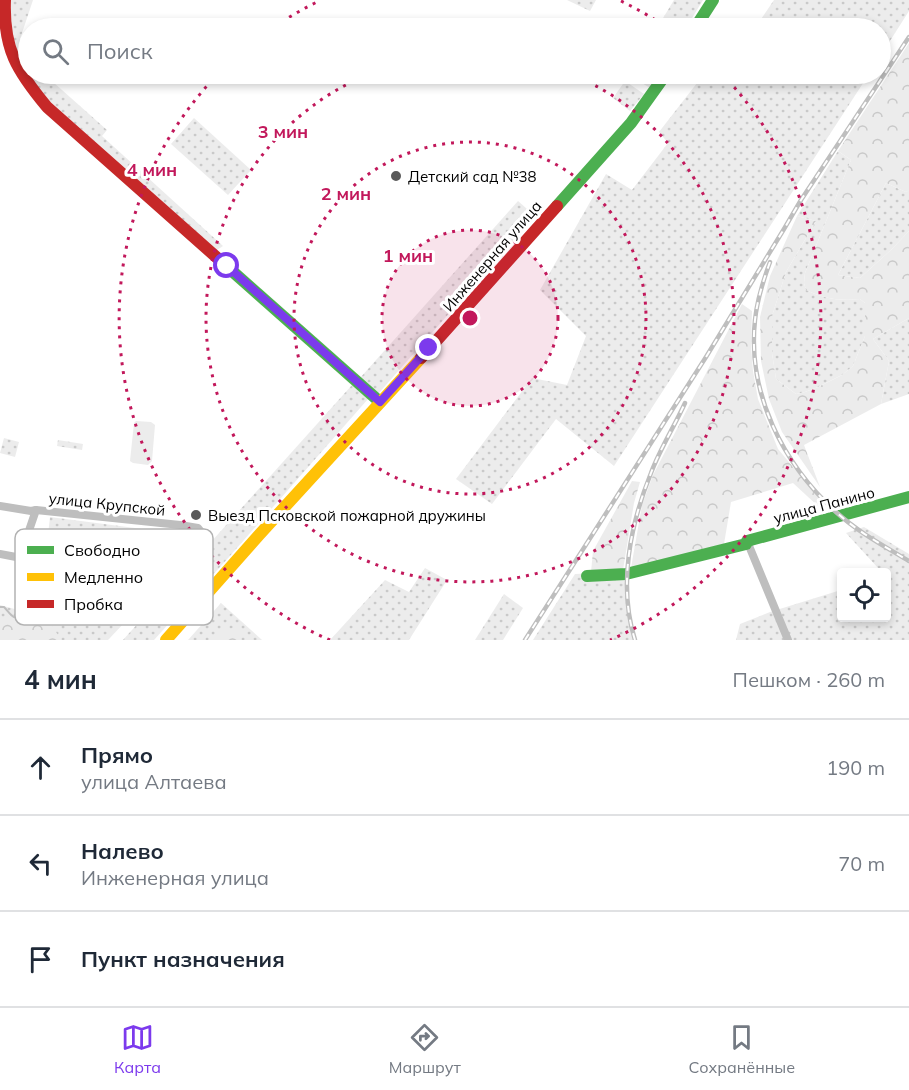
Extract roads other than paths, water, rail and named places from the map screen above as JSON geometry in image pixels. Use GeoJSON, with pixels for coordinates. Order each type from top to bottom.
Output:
{"type":"FeatureCollection","features":[{"type":"Feature","properties":{"kind":"street"},"geometry":{"type":"LineString","coordinates":[[5,0],[5,37],[11,57],[18,69]]}},
{"type":"Feature","properties":{"kind":"street"},"geometry":{"type":"LineString","coordinates":[[701,18],[713,0]]}},
{"type":"Feature","properties":{"kind":"street"},"geometry":{"type":"LineString","coordinates":[[28,84],[47,107],[380,402]]}},
{"type":"Feature","properties":{"kind":"street","name":"Инженерная улица"},"geometry":{"type":"LineString","coordinates":[[213,588],[631,123],[660,84]]}},
{"type":"Feature","properties":{"kind":"street","name":"улица Панино"},"geometry":{"type":"LineString","coordinates":[[587,576],[626,574],[746,544],[747,541],[909,497]]}},
{"type":"Feature","properties":{"kind":"street","name":"улица Крупской"},"geometry":{"type":"LineString","coordinates":[[0,506],[180,525],[199,529]]}},
{"type":"Feature","properties":{"kind":"street"},"geometry":{"type":"LineString","coordinates":[[30,529],[36,510]]}},
{"type":"Feature","properties":{"kind":"street"},"geometry":{"type":"LineString","coordinates":[[747,541],[788,640]]}},
{"type":"Feature","properties":{"kind":"street"},"geometry":{"type":"LineString","coordinates":[[0,554],[15,557]]}},
{"type":"Feature","properties":{"kind":"street","name":"Инженерная улица"},"geometry":{"type":"LineString","coordinates":[[166,640],[179,625]]}},
{"type":"Feature","properties":{"kind":"waterway"},"geometry":{"type":"LineString","coordinates":[[0,607],[4,607],[15,618]]}},
{"type":"Feature","properties":{"kind":"railway"},"geometry":{"type":"LineString","coordinates":[[891,64],[909,37]]}},
{"type":"Feature","properties":{"kind":"railway"},"geometry":{"type":"LineString","coordinates":[[525,640],[706,357],[801,200],[878,84]]}},
{"type":"Feature","properties":{"kind":"railway"},"geometry":{"type":"LineString","coordinates":[[770,262],[757,306],[754,347],[763,400],[773,425],[785,449],[817,493],[844,519],[909,561]]}},
{"type":"Feature","properties":{"kind":"railway"},"geometry":{"type":"LineString","coordinates":[[635,640],[627,598],[632,534],[651,473],[685,403]]}},
{"type":"Feature","properties":{"kind":"place","name":"Детский сад №38"},"geometry":{"type":"Point","coordinates":[396,176]}},
{"type":"Feature","properties":{"kind":"place","name":"Выезд Псковской пожарной дружины"},"geometry":{"type":"Point","coordinates":[196,515]}}]}
